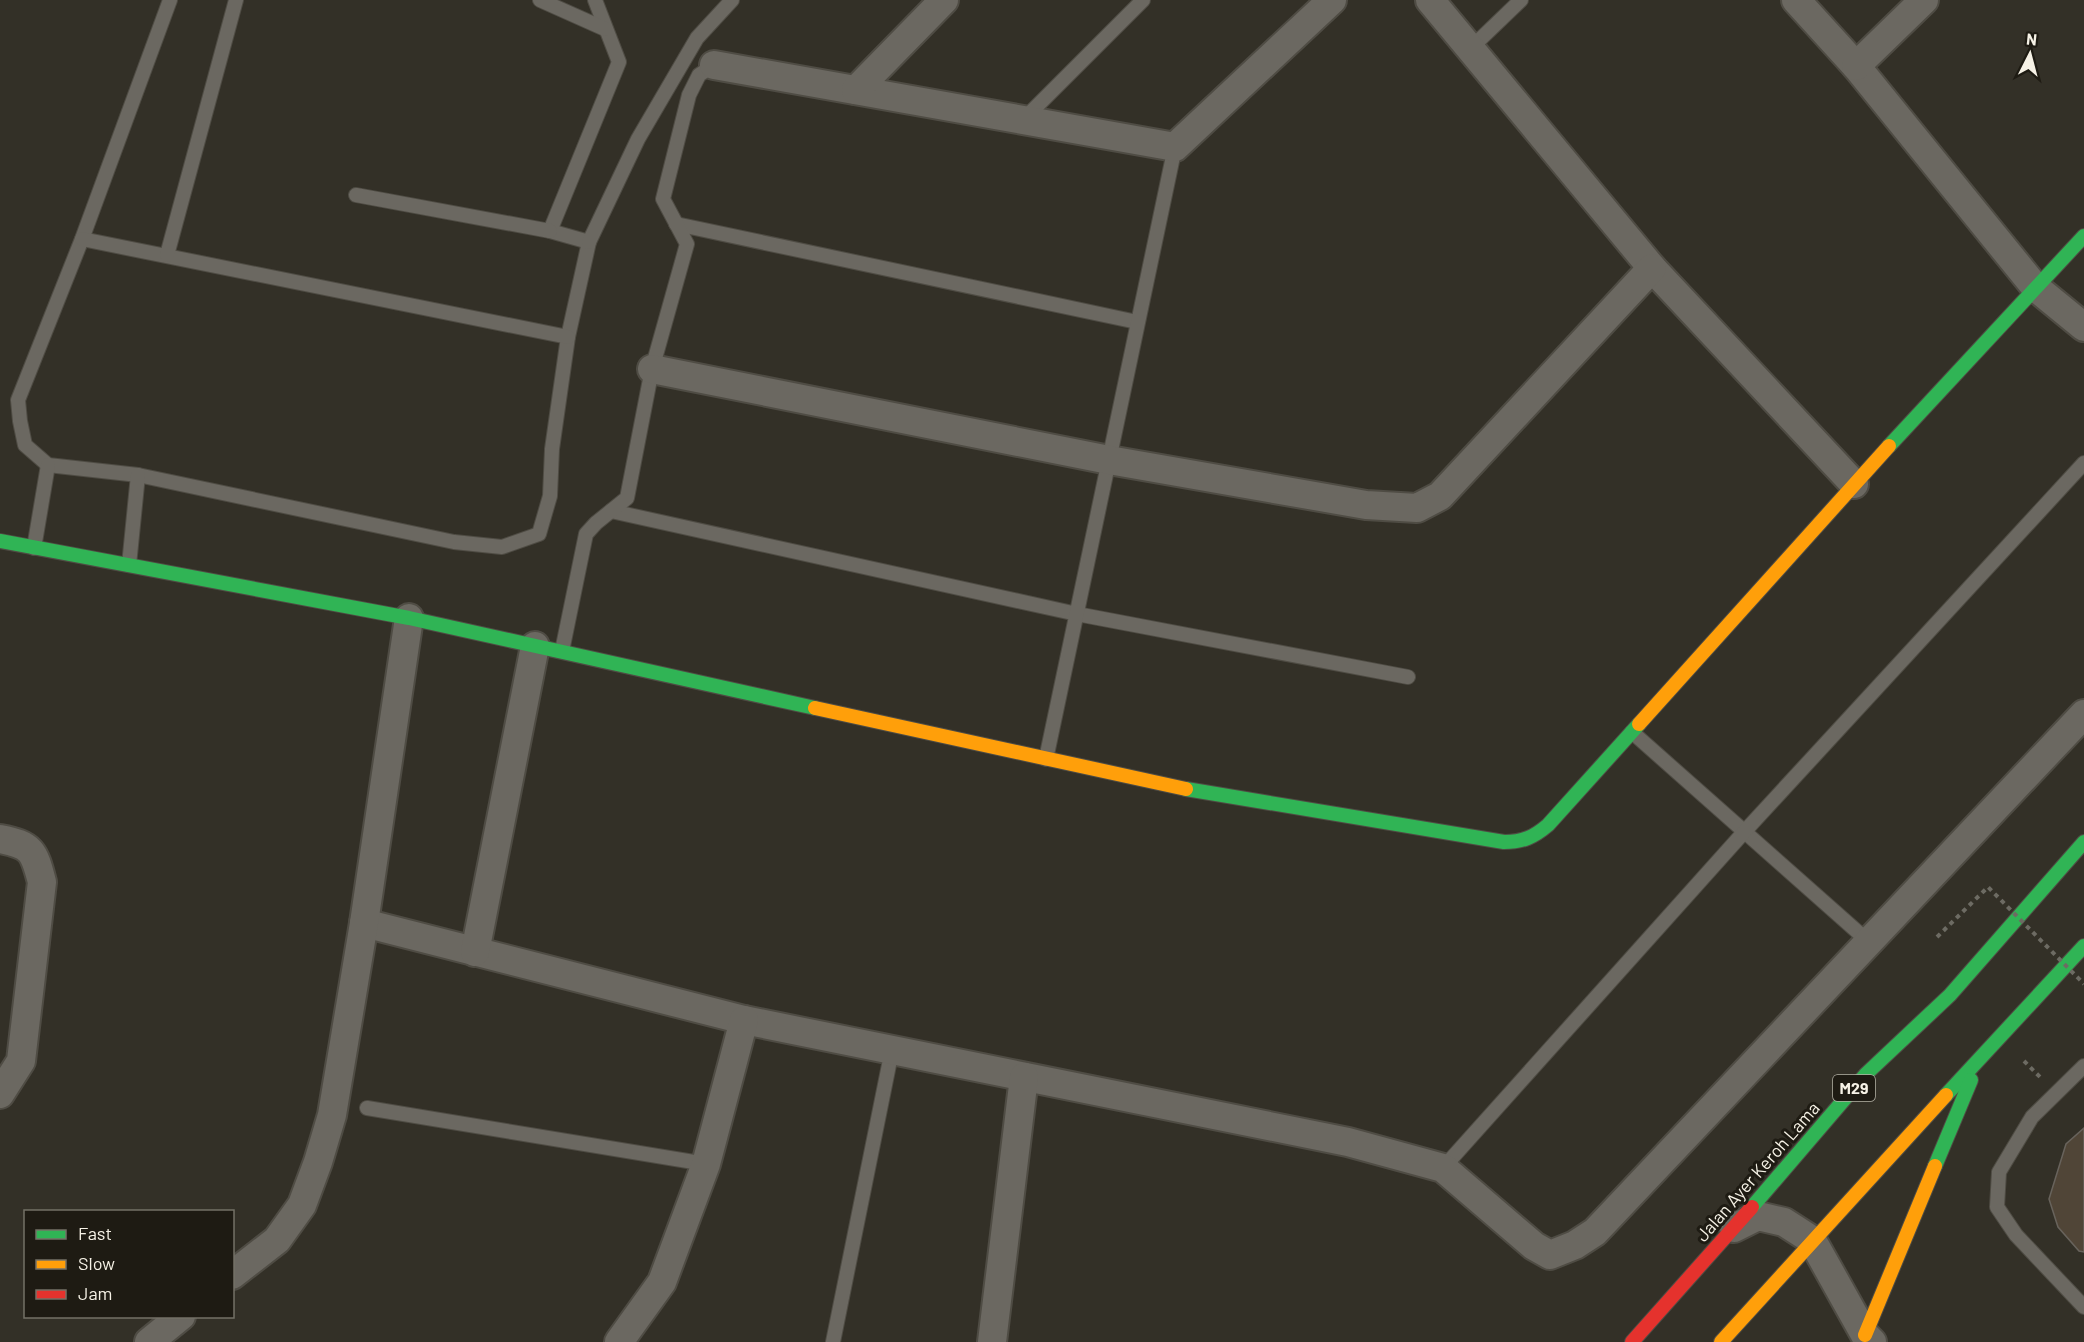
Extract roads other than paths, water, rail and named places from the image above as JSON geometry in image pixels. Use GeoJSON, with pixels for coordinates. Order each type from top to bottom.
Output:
{"type":"FeatureCollection","features":[{"type":"Feature","properties":{"kind":"street"},"geometry":{"type":"LineString","coordinates":[[856,90],[944,0]]}},
{"type":"Feature","properties":{"kind":"street"},"geometry":{"type":"LineString","coordinates":[[714,65],[1175,147],[1332,0]]}},
{"type":"Feature","properties":{"kind":"street"},"geometry":{"type":"LineString","coordinates":[[1430,0],[1652,268],[1854,484]]}},
{"type":"Feature","properties":{"kind":"street"},"geometry":{"type":"LineString","coordinates":[[1796,0],[1856,66],[2035,287],[2084,327]]}},
{"type":"Feature","properties":{"kind":"street"},"geometry":{"type":"LineString","coordinates":[[1856,66],[1924,0]]}},
{"type":"Feature","properties":{"kind":"street"},"geometry":{"type":"LineString","coordinates":[[0,541],[409,618],[1169,786],[1503,842],[1524,842],[1536,836],[1548,825],[1854,484],[2084,236]]}},
{"type":"Feature","properties":{"kind":"street"},"geometry":{"type":"LineString","coordinates":[[652,369],[1110,460],[1366,505],[1417,508],[1440,496],[1652,268]]}},
{"type":"Feature","properties":{"kind":"street"},"geometry":{"type":"LineString","coordinates":[[234,1273],[277,1240],[302,1205],[332,1115],[409,618]]}},
{"type":"Feature","properties":{"kind":"street"},"geometry":{"type":"LineString","coordinates":[[475,952],[535,646]]}},
{"type":"Feature","properties":{"kind":"street"},"geometry":{"type":"LineString","coordinates":[[363,923],[744,1020],[1348,1142],[1443,1168],[1534,1246],[1550,1255],[1575,1245],[1595,1232],[2084,714]]}},
{"type":"Feature","properties":{"kind":"street"},"geometry":{"type":"LineString","coordinates":[[0,839],[20,843],[36,857],[42,882],[21,1061],[0,1094]]}},
{"type":"Feature","properties":{"kind":"street","name":"Jalan Ayer Keroh Lama"},"geometry":{"type":"LineString","coordinates":[[1632,1342],[1734,1228],[1866,1074],[1950,995],[2084,842]]}},
{"type":"Feature","properties":{"kind":"street"},"geometry":{"type":"LineString","coordinates":[[1721,1342],[1812,1240],[2084,946]]}},
{"type":"Feature","properties":{"kind":"street"},"geometry":{"type":"LineString","coordinates":[[619,1342],[662,1282],[706,1164],[744,1020]]}},
{"type":"Feature","properties":{"kind":"street"},"geometry":{"type":"LineString","coordinates":[[1867,1340],[1980,1059]]}},
{"type":"Feature","properties":{"kind":"street"},"geometry":{"type":"LineString","coordinates":[[992,1342],[1024,1077]]}},
{"type":"Feature","properties":{"kind":"street"},"geometry":{"type":"LineString","coordinates":[[1734,1228],[1758,1216],[1784,1222],[1812,1240],[1867,1340]]}},
{"type":"Feature","properties":{"kind":"street"},"geometry":{"type":"LineString","coordinates":[[149,1342],[180,1318]]}},
{"type":"Feature","properties":{"kind":"lane"},"geometry":{"type":"LineString","coordinates":[[170,0],[82,239],[18,400],[25,445],[48,465],[138,475],[454,542],[502,547],[539,534],[550,496],[552,449],[568,337],[590,242],[638,139],[697,38],[732,0]]}},
{"type":"Feature","properties":{"kind":"lane"},"geometry":{"type":"LineString","coordinates":[[167,255],[236,0]]}},
{"type":"Feature","properties":{"kind":"lane"},"geometry":{"type":"LineString","coordinates":[[540,0],[605,29]]}},
{"type":"Feature","properties":{"kind":"lane"},"geometry":{"type":"LineString","coordinates":[[550,231],[618,62],[594,0]]}},
{"type":"Feature","properties":{"kind":"lane"},"geometry":{"type":"LineString","coordinates":[[1023,120],[1143,0]]}},
{"type":"Feature","properties":{"kind":"lane"},"geometry":{"type":"LineString","coordinates":[[1470,49],[1521,0]]}},
{"type":"Feature","properties":{"kind":"lane"},"geometry":{"type":"LineString","coordinates":[[562,651],[586,534],[627,498],[652,369],[687,244],[663,199],[689,95],[699,75],[714,65]]}},
{"type":"Feature","properties":{"kind":"lane"},"geometry":{"type":"LineString","coordinates":[[1046,759],[1175,147]]}},
{"type":"Feature","properties":{"kind":"lane"},"geometry":{"type":"LineString","coordinates":[[356,195],[550,231],[590,242]]}},
{"type":"Feature","properties":{"kind":"lane"},"geometry":{"type":"LineString","coordinates":[[676,224],[1137,322]]}},
{"type":"Feature","properties":{"kind":"lane"},"geometry":{"type":"LineString","coordinates":[[82,239],[568,337]]}},
{"type":"Feature","properties":{"kind":"lane"},"geometry":{"type":"LineString","coordinates":[[1443,1168],[1745,831],[2084,464]]}},
{"type":"Feature","properties":{"kind":"lane"},"geometry":{"type":"LineString","coordinates":[[34,548],[48,465]]}},
{"type":"Feature","properties":{"kind":"lane"},"geometry":{"type":"LineString","coordinates":[[129,565],[138,475]]}},
{"type":"Feature","properties":{"kind":"lane"},"geometry":{"type":"LineString","coordinates":[[611,511],[1077,614],[1408,677]]}},
{"type":"Feature","properties":{"kind":"lane"},"geometry":{"type":"LineString","coordinates":[[1632,732],[1869,942]]}},
{"type":"Feature","properties":{"kind":"lane"},"geometry":{"type":"LineString","coordinates":[[833,1342],[892,1050]]}},
{"type":"Feature","properties":{"kind":"lane"},"geometry":{"type":"LineString","coordinates":[[2084,1066],[2032,1117],[1999,1172],[1997,1207],[2016,1235],[2084,1307]]}},
{"type":"Feature","properties":{"kind":"lane"},"geometry":{"type":"LineString","coordinates":[[367,1108],[706,1164]]}}]}
